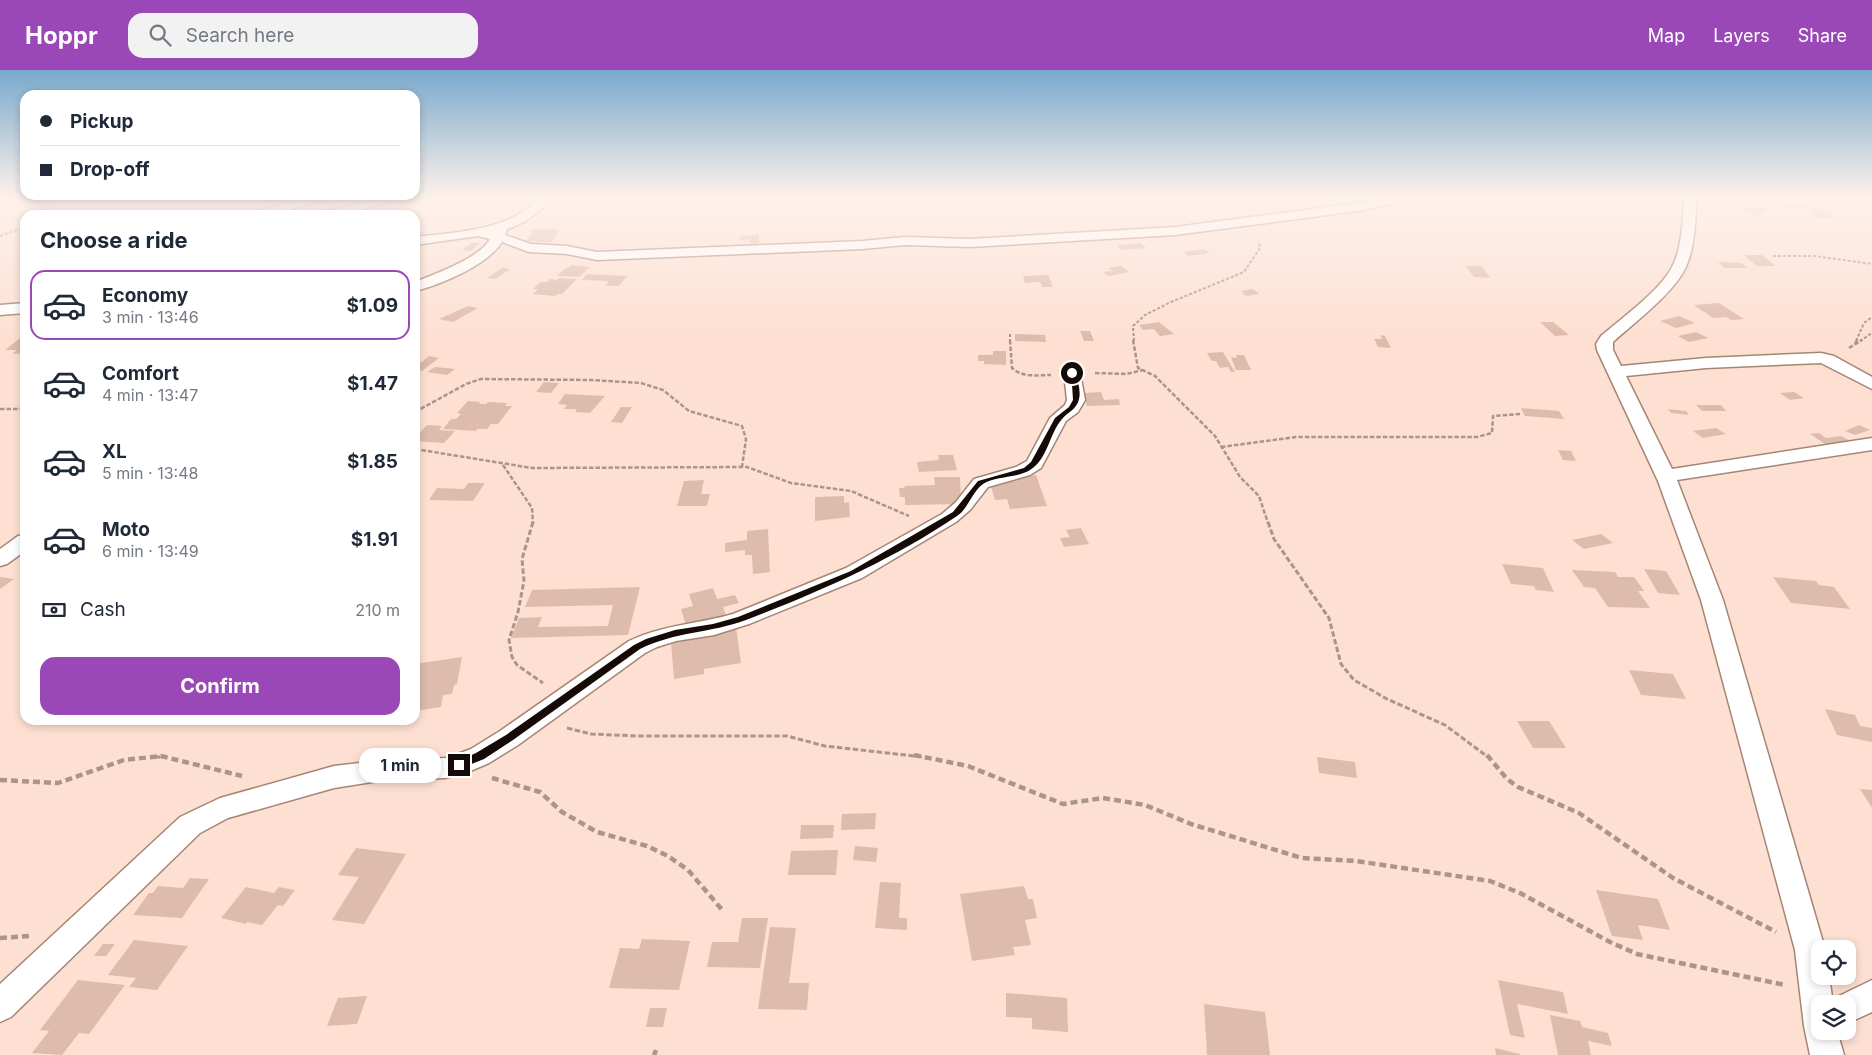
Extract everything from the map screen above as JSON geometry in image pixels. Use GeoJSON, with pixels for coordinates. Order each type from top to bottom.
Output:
{"type":"FeatureCollection","features":[{"type":"Feature","properties":{"kind":"street"},"geometry":{"type":"LineString","coordinates":[[420,284],[449,273],[484,253],[494,244]]}},
{"type":"Feature","properties":{"kind":"street"},"geometry":{"type":"LineString","coordinates":[[523,244],[530,248],[566,250],[605,256],[873,244]]}},
{"type":"Feature","properties":{"kind":"street"},"geometry":{"type":"LineString","coordinates":[[1684,244],[1678,269],[1668,282],[1607,339],[1604,344],[1614,372],[1665,476],[1712,600],[1810,950],[1816,995]]}},
{"type":"Feature","properties":{"kind":"street"},"geometry":{"type":"LineString","coordinates":[[0,310],[20,308]]}},
{"type":"Feature","properties":{"kind":"street"},"geometry":{"type":"LineString","coordinates":[[1614,372],[1706,364],[1821,358],[1828,359],[1872,384]]}},
{"type":"Feature","properties":{"kind":"street"},"geometry":{"type":"LineString","coordinates":[[0,1006],[190,826],[220,809],[334,777],[361,772],[445,768],[459,765],[480,756],[533,721],[637,647],[675,633],[714,627],[741,619],[854,573],[934,527],[956,514],[981,482],[1023,471],[1034,464],[1059,418],[1072,408],[1076,400],[1072,373]]}},
{"type":"Feature","properties":{"kind":"street"},"geometry":{"type":"LineString","coordinates":[[1665,476],[1872,444]]}},
{"type":"Feature","properties":{"kind":"street"},"geometry":{"type":"LineString","coordinates":[[0,559],[20,545]]}},
{"type":"Feature","properties":{"kind":"street"},"geometry":{"type":"LineString","coordinates":[[1856,1004],[1872,995]]}},
{"type":"Feature","properties":{"kind":"street"},"geometry":{"type":"LineString","coordinates":[[1823,1040],[1827,1055]]}},
{"type":"Feature","properties":{"kind":"path"},"geometry":{"type":"LineString","coordinates":[[1259,244],[1260,248],[1244,272],[1171,302],[1145,315],[1132,329],[1138,368],[1156,376],[1215,436],[1240,477],[1259,496],[1274,539],[1329,618],[1341,664],[1354,680],[1387,699],[1444,725],[1459,734],[1486,754],[1506,779],[1518,787],[1579,814],[1673,878],[1810,950]]}},
{"type":"Feature","properties":{"kind":"path"},"geometry":{"type":"LineString","coordinates":[[1773,256],[1814,256],[1872,264]]}},
{"type":"Feature","properties":{"kind":"path"},"geometry":{"type":"LineString","coordinates":[[1855,344],[1864,323],[1872,317]]}},
{"type":"Feature","properties":{"kind":"path"},"geometry":{"type":"LineString","coordinates":[[420,409],[466,384],[481,379],[592,380],[642,383],[663,390],[689,411],[742,426],[746,439],[742,467]]}},
{"type":"Feature","properties":{"kind":"path"},"geometry":{"type":"LineString","coordinates":[[0,409],[20,410]]}},
{"type":"Feature","properties":{"kind":"path"},"geometry":{"type":"LineString","coordinates":[[1221,447],[1296,437],[1477,437],[1492,433],[1493,416],[1520,414]]}},
{"type":"Feature","properties":{"kind":"path"},"geometry":{"type":"LineString","coordinates":[[420,450],[503,465],[545,468],[742,467],[791,483],[850,491],[934,527]]}},
{"type":"Feature","properties":{"kind":"path"},"geometry":{"type":"LineString","coordinates":[[503,465],[532,508],[534,514],[534,520],[522,559],[524,581],[518,612],[510,635],[512,657],[517,665],[527,673],[567,697]]}},
{"type":"Feature","properties":{"kind":"path"},"geometry":{"type":"LineString","coordinates":[[533,721],[592,734],[637,736],[746,734],[787,736],[825,746],[920,756],[968,766],[1063,804],[1103,798],[1145,805],[1191,824],[1302,858],[1356,861],[1490,881],[1520,893],[1610,942],[1637,954],[1815,991]]}},
{"type":"Feature","properties":{"kind":"path"},"geometry":{"type":"LineString","coordinates":[[0,780],[58,783],[124,760],[161,756],[291,789]]}},
{"type":"Feature","properties":{"kind":"path"},"geometry":{"type":"LineString","coordinates":[[490,778],[517,784],[540,792],[562,812],[597,832],[647,846],[668,856],[688,870],[724,912]]}},
{"type":"Feature","properties":{"kind":"building"},"geometry":{"type":"Polygon","coordinates":[[[470,244],[479,244],[471,251],[462,250],[470,244]]]}},
{"type":"Feature","properties":{"kind":"building"},"geometry":{"type":"Polygon","coordinates":[[[1142,244],[1146,248],[1121,250],[1117,245],[1142,244]]]}},
{"type":"Feature","properties":{"kind":"building"},"geometry":{"type":"Polygon","coordinates":[[[1204,249],[1210,253],[1188,256],[1183,252],[1204,249]]]}},
{"type":"Feature","properties":{"kind":"building"},"geometry":{"type":"Polygon","coordinates":[[[1744,255],[1762,255],[1776,266],[1757,266],[1744,255]]]}},
{"type":"Feature","properties":{"kind":"building"},"geometry":{"type":"Polygon","coordinates":[[[1718,262],[1741,263],[1748,268],[1725,268],[1718,262]]]}},
{"type":"Feature","properties":{"kind":"building"},"geometry":{"type":"Polygon","coordinates":[[[571,265],[590,267],[579,277],[557,276],[571,265]]]}},
{"type":"Feature","properties":{"kind":"building"},"geometry":{"type":"Polygon","coordinates":[[[1121,266],[1129,272],[1108,276],[1103,272],[1112,271],[1109,268],[1121,266]]]}},
{"type":"Feature","properties":{"kind":"building"},"geometry":{"type":"Polygon","coordinates":[[[1466,266],[1482,266],[1490,278],[1474,277],[1466,266]]]}},
{"type":"Feature","properties":{"kind":"building"},"geometry":{"type":"Polygon","coordinates":[[[502,268],[510,269],[495,279],[487,278],[502,268]]]}},
{"type":"Feature","properties":{"kind":"building"},"geometry":{"type":"Polygon","coordinates":[[[587,274],[627,276],[619,286],[605,286],[609,281],[582,280],[587,274]]]}},
{"type":"Feature","properties":{"kind":"building"},"geometry":{"type":"Polygon","coordinates":[[[1048,275],[1053,287],[1042,287],[1040,282],[1025,283],[1023,276],[1048,275]]]}},
{"type":"Feature","properties":{"kind":"building"},"geometry":{"type":"Polygon","coordinates":[[[559,278],[577,279],[562,294],[555,296],[533,294],[538,289],[533,289],[541,282],[547,282],[550,279],[557,280],[559,278]]]}},
{"type":"Feature","properties":{"kind":"building"},"geometry":{"type":"Polygon","coordinates":[[[1253,289],[1259,294],[1246,296],[1241,291],[1253,289]]]}},
{"type":"Feature","properties":{"kind":"building"},"geometry":{"type":"Polygon","coordinates":[[[1719,303],[1744,319],[1713,318],[1694,305],[1719,303]]]}},
{"type":"Feature","properties":{"kind":"building"},"geometry":{"type":"Polygon","coordinates":[[[468,306],[478,308],[453,322],[439,319],[468,306]]]}},
{"type":"Feature","properties":{"kind":"building"},"geometry":{"type":"Polygon","coordinates":[[[1679,316],[1695,323],[1676,328],[1660,321],[1679,316]]]}},
{"type":"Feature","properties":{"kind":"building"},"geometry":{"type":"Polygon","coordinates":[[[1159,322],[1174,334],[1160,336],[1154,329],[1143,330],[1139,325],[1159,322]]]}},
{"type":"Feature","properties":{"kind":"building"},"geometry":{"type":"Polygon","coordinates":[[[1540,322],[1553,322],[1569,335],[1555,336],[1540,322]]]}},
{"type":"Feature","properties":{"kind":"building"},"geometry":{"type":"Polygon","coordinates":[[[1080,331],[1090,331],[1094,341],[1084,341],[1080,331]]]}},
{"type":"Feature","properties":{"kind":"building"},"geometry":{"type":"Polygon","coordinates":[[[1696,332],[1708,338],[1689,342],[1678,336],[1696,332]]]}},
{"type":"Feature","properties":{"kind":"building"},"geometry":{"type":"Polygon","coordinates":[[[1015,334],[1045,335],[1046,342],[1015,341],[1015,334]]]}},
{"type":"Feature","properties":{"kind":"building"},"geometry":{"type":"Polygon","coordinates":[[[1380,335],[1385,336],[1391,348],[1378,347],[1374,339],[1382,339],[1380,335]]]}},
{"type":"Feature","properties":{"kind":"building"},"geometry":{"type":"Polygon","coordinates":[[[19,339],[20,353],[12,354],[17,350],[5,350],[19,339]]]}},
{"type":"Feature","properties":{"kind":"building"},"geometry":{"type":"Polygon","coordinates":[[[993,351],[1006,351],[1006,365],[984,364],[984,361],[978,361],[978,355],[993,355],[993,351]]]}},
{"type":"Feature","properties":{"kind":"building"},"geometry":{"type":"Polygon","coordinates":[[[1223,352],[1235,372],[1231,372],[1228,367],[1220,368],[1216,361],[1212,361],[1207,353],[1223,352]]]}},
{"type":"Feature","properties":{"kind":"building"},"geometry":{"type":"Polygon","coordinates":[[[1236,355],[1244,355],[1251,370],[1236,370],[1231,357],[1237,358],[1236,355]]]}},
{"type":"Feature","properties":{"kind":"building"},"geometry":{"type":"Polygon","coordinates":[[[429,356],[439,358],[422,371],[420,371],[420,364],[429,356]]]}},
{"type":"Feature","properties":{"kind":"building"},"geometry":{"type":"Polygon","coordinates":[[[435,367],[455,369],[447,375],[427,372],[435,367]]]}},
{"type":"Feature","properties":{"kind":"building"},"geometry":{"type":"Polygon","coordinates":[[[544,382],[559,383],[551,393],[536,392],[544,382]]]}},
{"type":"Feature","properties":{"kind":"building"},"geometry":{"type":"Polygon","coordinates":[[[1101,392],[1104,400],[1119,399],[1120,405],[1087,406],[1083,393],[1101,392]]]}},
{"type":"Feature","properties":{"kind":"building"},"geometry":{"type":"Polygon","coordinates":[[[1794,392],[1804,398],[1790,400],[1780,393],[1794,392]]]}},
{"type":"Feature","properties":{"kind":"building"},"geometry":{"type":"Polygon","coordinates":[[[565,394],[605,396],[590,413],[575,412],[577,409],[564,409],[567,405],[558,404],[565,394]]]}},
{"type":"Feature","properties":{"kind":"building"},"geometry":{"type":"Polygon","coordinates":[[[468,401],[480,402],[479,404],[486,404],[488,402],[507,403],[505,406],[512,406],[498,424],[491,424],[487,429],[477,429],[476,431],[443,429],[451,419],[456,419],[461,414],[457,413],[468,401]]]}},
{"type":"Feature","properties":{"kind":"building"},"geometry":{"type":"Polygon","coordinates":[[[1696,405],[1721,405],[1726,411],[1702,411],[1696,405]]]}},
{"type":"Feature","properties":{"kind":"building"},"geometry":{"type":"Polygon","coordinates":[[[621,407],[632,407],[622,423],[611,422],[621,407]]]}},
{"type":"Feature","properties":{"kind":"building"},"geometry":{"type":"Polygon","coordinates":[[[1521,408],[1559,411],[1564,419],[1525,416],[1521,408]]]}},
{"type":"Feature","properties":{"kind":"building"},"geometry":{"type":"Polygon","coordinates":[[[1668,409],[1686,411],[1689,415],[1671,413],[1668,409]]]}},
{"type":"Feature","properties":{"kind":"building"},"geometry":{"type":"Polygon","coordinates":[[[427,425],[442,426],[439,430],[455,431],[444,443],[420,441],[420,433],[427,425]]]}},
{"type":"Feature","properties":{"kind":"building"},"geometry":{"type":"Polygon","coordinates":[[[1859,425],[1870,430],[1855,435],[1845,431],[1859,425]]]}},
{"type":"Feature","properties":{"kind":"building"},"geometry":{"type":"Polygon","coordinates":[[[1716,428],[1726,434],[1703,438],[1693,431],[1716,428]]]}},
{"type":"Feature","properties":{"kind":"building"},"geometry":{"type":"Polygon","coordinates":[[[1819,433],[1826,438],[1841,436],[1852,442],[1828,446],[1810,434],[1819,433]]]}},
{"type":"Feature","properties":{"kind":"building"},"geometry":{"type":"Polygon","coordinates":[[[1558,450],[1571,451],[1576,461],[1563,460],[1558,450]]]}},
{"type":"Feature","properties":{"kind":"building"},"geometry":{"type":"Polygon","coordinates":[[[938,455],[953,455],[957,470],[919,472],[917,462],[939,460],[938,455]]]}},
{"type":"Feature","properties":{"kind":"building"},"geometry":{"type":"Polygon","coordinates":[[[1036,475],[1047,506],[1010,509],[1007,499],[995,500],[989,480],[1036,475]]]}},
{"type":"Feature","properties":{"kind":"building"},"geometry":{"type":"Polygon","coordinates":[[[934,477],[960,477],[961,504],[905,505],[905,497],[900,497],[899,488],[905,488],[904,486],[935,485],[934,477]]]}},
{"type":"Feature","properties":{"kind":"building"},"geometry":{"type":"Polygon","coordinates":[[[704,480],[701,494],[710,494],[707,506],[677,506],[684,481],[704,480]]]}},
{"type":"Feature","properties":{"kind":"building"},"geometry":{"type":"Polygon","coordinates":[[[468,483],[485,483],[473,501],[429,500],[437,488],[464,489],[468,483]]]}},
{"type":"Feature","properties":{"kind":"building"},"geometry":{"type":"Polygon","coordinates":[[[844,496],[844,503],[849,502],[850,517],[815,521],[815,497],[844,496]]]}},
{"type":"Feature","properties":{"kind":"building"},"geometry":{"type":"Polygon","coordinates":[[[1081,528],[1089,544],[1064,547],[1060,538],[1070,537],[1066,530],[1081,528]]]}},
{"type":"Feature","properties":{"kind":"building"},"geometry":{"type":"Polygon","coordinates":[[[768,529],[770,572],[753,574],[752,555],[745,555],[745,550],[725,552],[725,543],[747,540],[747,531],[768,529]]]}},
{"type":"Feature","properties":{"kind":"building"},"geometry":{"type":"Polygon","coordinates":[[[1601,534],[1613,543],[1584,549],[1572,540],[1601,534]]]}},
{"type":"Feature","properties":{"kind":"building"},"geometry":{"type":"Polygon","coordinates":[[[1502,564],[1543,568],[1554,592],[1536,590],[1534,586],[1511,584],[1502,564]]]}},
{"type":"Feature","properties":{"kind":"building"},"geometry":{"type":"Polygon","coordinates":[[[1644,569],[1666,571],[1680,595],[1658,593],[1644,569]]]}},
{"type":"Feature","properties":{"kind":"building"},"geometry":{"type":"Polygon","coordinates":[[[1572,570],[1615,572],[1618,577],[1634,577],[1644,591],[1638,591],[1650,608],[1608,607],[1595,588],[1584,587],[1572,570]]]}},
{"type":"Feature","properties":{"kind":"building"},"geometry":{"type":"Polygon","coordinates":[[[0,577],[14,579],[0,589],[0,577]]]}},
{"type":"Feature","properties":{"kind":"building"},"geometry":{"type":"Polygon","coordinates":[[[1773,577],[1816,581],[1819,585],[1834,587],[1850,609],[1791,603],[1773,577]]]}},
{"type":"Feature","properties":{"kind":"building"},"geometry":{"type":"Polygon","coordinates":[[[640,587],[628,635],[511,638],[519,618],[542,617],[538,627],[608,626],[613,605],[525,607],[532,590],[640,587]]]}},
{"type":"Feature","properties":{"kind":"building"},"geometry":{"type":"Polygon","coordinates":[[[713,588],[717,599],[735,595],[739,603],[723,607],[726,615],[686,625],[681,609],[693,606],[689,594],[713,588]]]}},
{"type":"Feature","properties":{"kind":"building"},"geometry":{"type":"Polygon","coordinates":[[[736,627],[741,663],[704,669],[704,674],[674,679],[671,642],[724,633],[723,629],[736,627]]]}},
{"type":"Feature","properties":{"kind":"building"},"geometry":{"type":"Polygon","coordinates":[[[462,657],[457,684],[454,685],[452,694],[443,695],[441,707],[420,710],[420,663],[462,657]]]}},
{"type":"Feature","properties":{"kind":"building"},"geometry":{"type":"Polygon","coordinates":[[[1629,670],[1673,674],[1686,699],[1641,695],[1629,670]]]}},
{"type":"Feature","properties":{"kind":"building"},"geometry":{"type":"Polygon","coordinates":[[[1825,709],[1855,715],[1860,726],[1872,728],[1872,742],[1837,735],[1825,709]]]}},
{"type":"Feature","properties":{"kind":"building"},"geometry":{"type":"Polygon","coordinates":[[[1517,721],[1549,721],[1566,748],[1533,748],[1517,721]]]}},
{"type":"Feature","properties":{"kind":"building"},"geometry":{"type":"Polygon","coordinates":[[[1317,757],[1355,762],[1357,778],[1319,773],[1317,757]]]}},
{"type":"Feature","properties":{"kind":"building"},"geometry":{"type":"Polygon","coordinates":[[[1860,789],[1872,790],[1872,808],[1860,789]]]}},
{"type":"Feature","properties":{"kind":"building"},"geometry":{"type":"Polygon","coordinates":[[[876,813],[875,829],[841,830],[842,814],[876,813]]]}},
{"type":"Feature","properties":{"kind":"building"},"geometry":{"type":"Polygon","coordinates":[[[801,825],[834,825],[833,838],[800,839],[801,825]]]}},
{"type":"Feature","properties":{"kind":"building"},"geometry":{"type":"Polygon","coordinates":[[[855,846],[878,848],[876,862],[853,860],[855,846]]]}},
{"type":"Feature","properties":{"kind":"building"},"geometry":{"type":"Polygon","coordinates":[[[356,848],[406,854],[364,924],[332,920],[359,877],[338,875],[356,848]]]}},
{"type":"Feature","properties":{"kind":"building"},"geometry":{"type":"Polygon","coordinates":[[[838,850],[836,875],[788,875],[791,851],[838,850]]]}},
{"type":"Feature","properties":{"kind":"building"},"geometry":{"type":"Polygon","coordinates":[[[190,878],[209,879],[182,918],[133,915],[149,893],[153,893],[158,886],[183,888],[190,878]]]}},
{"type":"Feature","properties":{"kind":"building"},"geometry":{"type":"Polygon","coordinates":[[[880,882],[901,883],[899,918],[907,918],[907,930],[875,928],[880,882]]]}},
{"type":"Feature","properties":{"kind":"building"},"geometry":{"type":"Polygon","coordinates":[[[1024,886],[1028,899],[1033,899],[1037,918],[1025,920],[1031,945],[1013,947],[1015,955],[972,961],[960,894],[1024,886]]]}},
{"type":"Feature","properties":{"kind":"building"},"geometry":{"type":"Polygon","coordinates":[[[246,887],[274,893],[279,887],[295,890],[283,906],[278,905],[262,925],[247,922],[246,924],[221,918],[246,887]]]}},
{"type":"Feature","properties":{"kind":"building"},"geometry":{"type":"Polygon","coordinates":[[[1596,890],[1658,899],[1670,930],[1638,925],[1643,940],[1612,936],[1596,890]]]}},
{"type":"Feature","properties":{"kind":"building"},"geometry":{"type":"Polygon","coordinates":[[[742,918],[768,918],[760,968],[707,967],[712,942],[738,942],[742,918]]]}},
{"type":"Feature","properties":{"kind":"building"},"geometry":{"type":"Polygon","coordinates":[[[770,927],[796,928],[789,983],[809,983],[807,1010],[758,1009],[770,927]]]}},
{"type":"Feature","properties":{"kind":"building"},"geometry":{"type":"Polygon","coordinates":[[[642,939],[690,941],[679,990],[609,988],[620,948],[639,949],[642,939]]]}},
{"type":"Feature","properties":{"kind":"building"},"geometry":{"type":"Polygon","coordinates":[[[134,940],[188,946],[157,990],[129,987],[136,978],[108,975],[134,940]]]}},
{"type":"Feature","properties":{"kind":"building"},"geometry":{"type":"Polygon","coordinates":[[[103,944],[115,944],[106,956],[94,956],[103,944]]]}},
{"type":"Feature","properties":{"kind":"building"},"geometry":{"type":"Polygon","coordinates":[[[78,980],[125,985],[89,1034],[79,1033],[62,1055],[32,1053],[49,1031],[40,1030],[78,980]]]}},
{"type":"Feature","properties":{"kind":"building"},"geometry":{"type":"Polygon","coordinates":[[[1498,980],[1563,992],[1568,1014],[1517,1004],[1525,1038],[1510,1035],[1498,980]]]}},
{"type":"Feature","properties":{"kind":"building"},"geometry":{"type":"Polygon","coordinates":[[[1006,993],[1067,998],[1068,1032],[1032,1029],[1032,1018],[1006,1017],[1006,993]]]}},
{"type":"Feature","properties":{"kind":"building"},"geometry":{"type":"Polygon","coordinates":[[[367,996],[357,1024],[327,1026],[338,998],[367,996]]]}},
{"type":"Feature","properties":{"kind":"building"},"geometry":{"type":"Polygon","coordinates":[[[1204,1004],[1265,1012],[1270,1055],[1207,1055],[1204,1004]]]}},
{"type":"Feature","properties":{"kind":"building"},"geometry":{"type":"Polygon","coordinates":[[[650,1008],[667,1008],[663,1027],[646,1027],[650,1008]]]}},
{"type":"Feature","properties":{"kind":"building"},"geometry":{"type":"Polygon","coordinates":[[[1550,1015],[1580,1021],[1582,1027],[1608,1033],[1612,1046],[1588,1041],[1591,1055],[1558,1055],[1550,1015]]]}},
{"type":"Feature","properties":{"kind":"building"},"geometry":{"type":"Polygon","coordinates":[[[1495,1048],[1520,1054],[1520,1055],[1496,1055],[1495,1048]]]}},
{"type":"Feature","properties":{"kind":"route"},"geometry":{"type":"LineString","coordinates":[[459,765],[480,756],[509,738],[637,647],[675,633],[714,627],[741,619],[854,573],[956,514],[981,482],[1027,469],[1034,464],[1059,418],[1072,408],[1076,400],[1072,373]]}}]}
